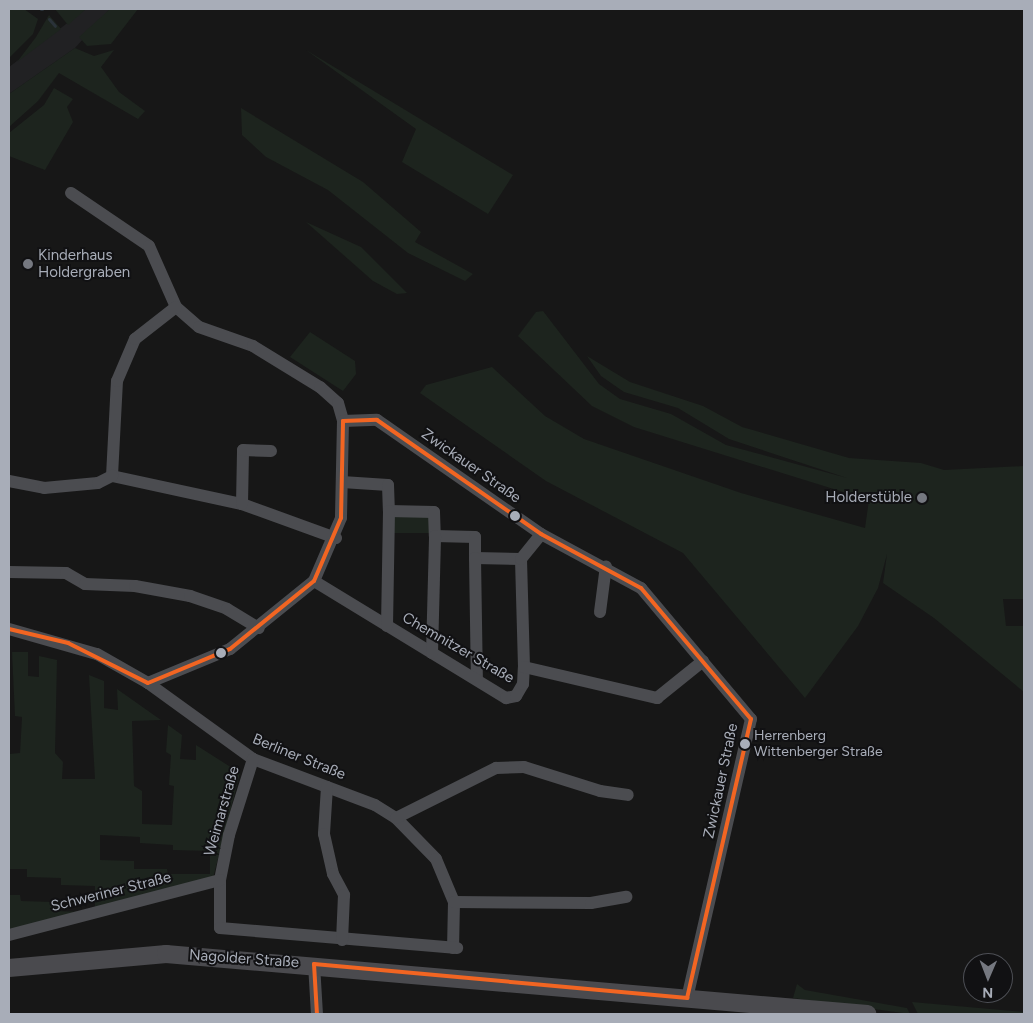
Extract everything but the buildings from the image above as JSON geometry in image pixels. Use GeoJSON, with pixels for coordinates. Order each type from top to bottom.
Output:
{"type":"FeatureCollection","features":[{"type":"Feature","properties":{"kind":"main road","name":"Nagolder Straße"},"geometry":{"type":"LineString","coordinates":[[9,968],[166,954],[314,964],[867,1014]]}},
{"type":"Feature","properties":{"kind":"street"},"geometry":{"type":"LineString","coordinates":[[71,193],[149,246],[176,308],[199,327],[253,346],[320,387],[338,403],[343,421],[342,482],[336,538],[314,582],[259,628],[230,649],[148,683]]}},
{"type":"Feature","properties":{"kind":"street"},"geometry":{"type":"LineString","coordinates":[[112,476],[117,381],[135,339],[176,308]]}},
{"type":"Feature","properties":{"kind":"street","name":"Zwickauer Straße"},"geometry":{"type":"LineString","coordinates":[[343,421],[377,420],[541,534],[606,566],[641,588],[751,719],[687,998]]}},
{"type":"Feature","properties":{"kind":"street"},"geometry":{"type":"LineString","coordinates":[[242,504],[243,450],[271,451]]}},
{"type":"Feature","properties":{"kind":"street"},"geometry":{"type":"LineString","coordinates":[[9,481],[44,488],[98,483],[112,476],[242,504],[336,538]]}},
{"type":"Feature","properties":{"kind":"street"},"geometry":{"type":"LineString","coordinates":[[342,482],[388,485],[390,511],[387,626]]}},
{"type":"Feature","properties":{"kind":"street"},"geometry":{"type":"LineString","coordinates":[[390,511],[434,512],[432,653]]}},
{"type":"Feature","properties":{"kind":"street"},"geometry":{"type":"LineString","coordinates":[[475,558],[521,559],[541,534]]}},
{"type":"Feature","properties":{"kind":"street"},"geometry":{"type":"LineString","coordinates":[[435,536],[475,537],[477,679]]}},
{"type":"Feature","properties":{"kind":"street","name":"Chemnitzer Straße"},"geometry":{"type":"LineString","coordinates":[[314,582],[506,698],[516,696],[523,684],[521,559]]}},
{"type":"Feature","properties":{"kind":"street"},"geometry":{"type":"LineString","coordinates":[[600,612],[606,566]]}},
{"type":"Feature","properties":{"kind":"street"},"geometry":{"type":"LineString","coordinates":[[9,572],[66,573],[85,584],[135,586],[190,596],[227,610],[259,628]]}},
{"type":"Feature","properties":{"kind":"street","name":"Berliner Straße"},"geometry":{"type":"LineString","coordinates":[[9,629],[82,649],[148,683],[253,759],[328,787],[396,818],[436,858],[454,902],[455,948],[342,940]]}},
{"type":"Feature","properties":{"kind":"street"},"geometry":{"type":"LineString","coordinates":[[524,667],[657,698],[703,661]]}},
{"type":"Feature","properties":{"kind":"street","name":"Weimarstraße"},"geometry":{"type":"LineString","coordinates":[[253,759],[229,835],[220,880],[220,928],[342,940]]}},
{"type":"Feature","properties":{"kind":"street"},"geometry":{"type":"LineString","coordinates":[[396,818],[496,768],[524,767],[600,791],[628,795]]}},
{"type":"Feature","properties":{"kind":"street"},"geometry":{"type":"LineString","coordinates":[[328,787],[324,834],[333,874],[344,895],[342,940]]}},
{"type":"Feature","properties":{"kind":"street","name":"Schweriner Straße"},"geometry":{"type":"LineString","coordinates":[[9,935],[220,880]]}},
{"type":"Feature","properties":{"kind":"street"},"geometry":{"type":"LineString","coordinates":[[454,902],[591,903],[626,897]]}},
{"type":"Feature","properties":{"kind":"street"},"geometry":{"type":"LineString","coordinates":[[314,964],[316,1014]]}},
{"type":"Feature","properties":{"kind":"shaded area"},"geometry":{"type":"Polygon","coordinates":[[[9,9],[24,9],[38,19],[33,34],[9,58],[9,9]]]}},
{"type":"Feature","properties":{"kind":"shaded area"},"geometry":{"type":"Polygon","coordinates":[[[55,9],[86,9],[68,25],[55,9]]]}},
{"type":"Feature","properties":{"kind":"shaded area"},"geometry":{"type":"Polygon","coordinates":[[[86,9],[110,9],[75,48],[9,94],[9,67],[86,9]]]}},
{"type":"Feature","properties":{"kind":"shaded area"},"geometry":{"type":"Polygon","coordinates":[[[110,9],[138,9],[111,44],[87,46],[79,37],[110,9]]]}},
{"type":"Feature","properties":{"kind":"shaded area"},"geometry":{"type":"Polygon","coordinates":[[[49,15],[61,29],[17,62],[36,37],[49,15]]]}},
{"type":"Feature","properties":{"kind":"shaded area"},"geometry":{"type":"Polygon","coordinates":[[[75,48],[94,56],[114,50],[101,67],[119,92],[145,111],[138,119],[59,73],[38,101],[9,127],[9,94],[75,48]]]}},
{"type":"Feature","properties":{"kind":"shaded area"},"geometry":{"type":"Polygon","coordinates":[[[306,50],[513,175],[488,214],[402,162],[416,129],[306,50]]]}},
{"type":"Feature","properties":{"kind":"shaded area"},"geometry":{"type":"Polygon","coordinates":[[[54,88],[73,99],[67,107],[73,122],[45,170],[9,156],[9,133],[44,105],[54,88]]]}},
{"type":"Feature","properties":{"kind":"shaded area"},"geometry":{"type":"Polygon","coordinates":[[[241,108],[363,182],[421,232],[415,242],[473,274],[465,281],[408,253],[328,190],[266,157],[242,135],[241,108]]]}},
{"type":"Feature","properties":{"kind":"shaded area"},"geometry":{"type":"Polygon","coordinates":[[[306,222],[361,247],[407,293],[397,294],[373,281],[306,222]]]}},
{"type":"Feature","properties":{"kind":"shaded area"},"geometry":{"type":"Polygon","coordinates":[[[543,311],[599,384],[620,399],[671,414],[726,445],[847,478],[729,439],[678,408],[624,392],[601,376],[587,356],[630,382],[703,406],[742,427],[849,458],[921,463],[944,470],[1024,466],[1024,599],[1003,599],[1006,626],[1024,626],[1024,692],[934,618],[883,583],[887,554],[878,588],[858,626],[805,698],[683,553],[546,481],[420,393],[426,385],[492,367],[545,416],[584,439],[741,493],[865,528],[869,500],[634,427],[592,406],[518,336],[536,312],[543,311]]]}},
{"type":"Feature","properties":{"kind":"shaded area"},"geometry":{"type":"Polygon","coordinates":[[[310,332],[355,361],[356,374],[343,391],[290,357],[310,332]]]}},
{"type":"Feature","properties":{"kind":"shaded area"},"geometry":{"type":"Polygon","coordinates":[[[392,517],[429,517],[429,533],[392,533],[392,517]]]}},
{"type":"Feature","properties":{"kind":"shaded area"},"geometry":{"type":"Polygon","coordinates":[[[12,652],[28,652],[28,676],[39,677],[39,656],[57,660],[55,753],[63,762],[62,779],[95,779],[89,675],[104,681],[104,708],[118,710],[117,689],[161,720],[132,721],[134,786],[142,791],[142,824],[172,825],[174,786],[169,785],[171,755],[166,752],[168,725],[182,735],[180,759],[196,760],[196,745],[240,773],[213,878],[95,909],[95,886],[61,885],[61,878],[27,877],[27,869],[9,869],[9,754],[20,753],[22,717],[15,716],[12,652]],[[100,835],[100,860],[134,861],[134,869],[167,869],[168,874],[210,874],[210,851],[173,850],[173,845],[140,843],[140,837],[100,835]]]}},
{"type":"Feature","properties":{"kind":"shaded area"},"geometry":{"type":"Polygon","coordinates":[[[9,895],[20,895],[21,901],[53,902],[53,911],[87,912],[9,931],[9,895]]]}},
{"type":"Feature","properties":{"kind":"shaded area"},"geometry":{"type":"Polygon","coordinates":[[[797,984],[805,990],[907,1008],[910,1014],[793,998],[797,984]]]}},
{"type":"Feature","properties":{"kind":"shaded area"},"geometry":{"type":"Polygon","coordinates":[[[912,1002],[1024,1012],[1024,1014],[918,1014],[912,1002]]]}},
{"type":"Feature","properties":{"kind":"waterway"},"geometry":{"type":"LineString","coordinates":[[49,19],[55,26]]}},
{"type":"Feature","properties":{"kind":"transit line"},"geometry":{"type":"LineString","coordinates":[[343,421],[377,420],[541,534],[641,588],[751,719],[687,998]]}},
{"type":"Feature","properties":{"kind":"transit line"},"geometry":{"type":"LineString","coordinates":[[148,683],[230,649],[314,581],[341,518],[343,421]]}},
{"type":"Feature","properties":{"kind":"transit line"},"geometry":{"type":"LineString","coordinates":[[9,629],[68,643],[148,683]]}},
{"type":"Feature","properties":{"kind":"transit line"},"geometry":{"type":"LineString","coordinates":[[314,964],[687,998]]}},
{"type":"Feature","properties":{"kind":"transit line"},"geometry":{"type":"LineString","coordinates":[[314,964],[317,1014]]}},
{"type":"Feature","properties":{"kind":"place","name":"Kinderhaus Holdergraben"},"geometry":{"type":"Point","coordinates":[28,264]}},
{"type":"Feature","properties":{"kind":"place","name":"Holderstüble"},"geometry":{"type":"Point","coordinates":[922,498]}},
{"type":"Feature","properties":{"kind":"place","name":"Herrenberg Wittenberger Straße"},"geometry":{"type":"Point","coordinates":[745,744]}}]}
